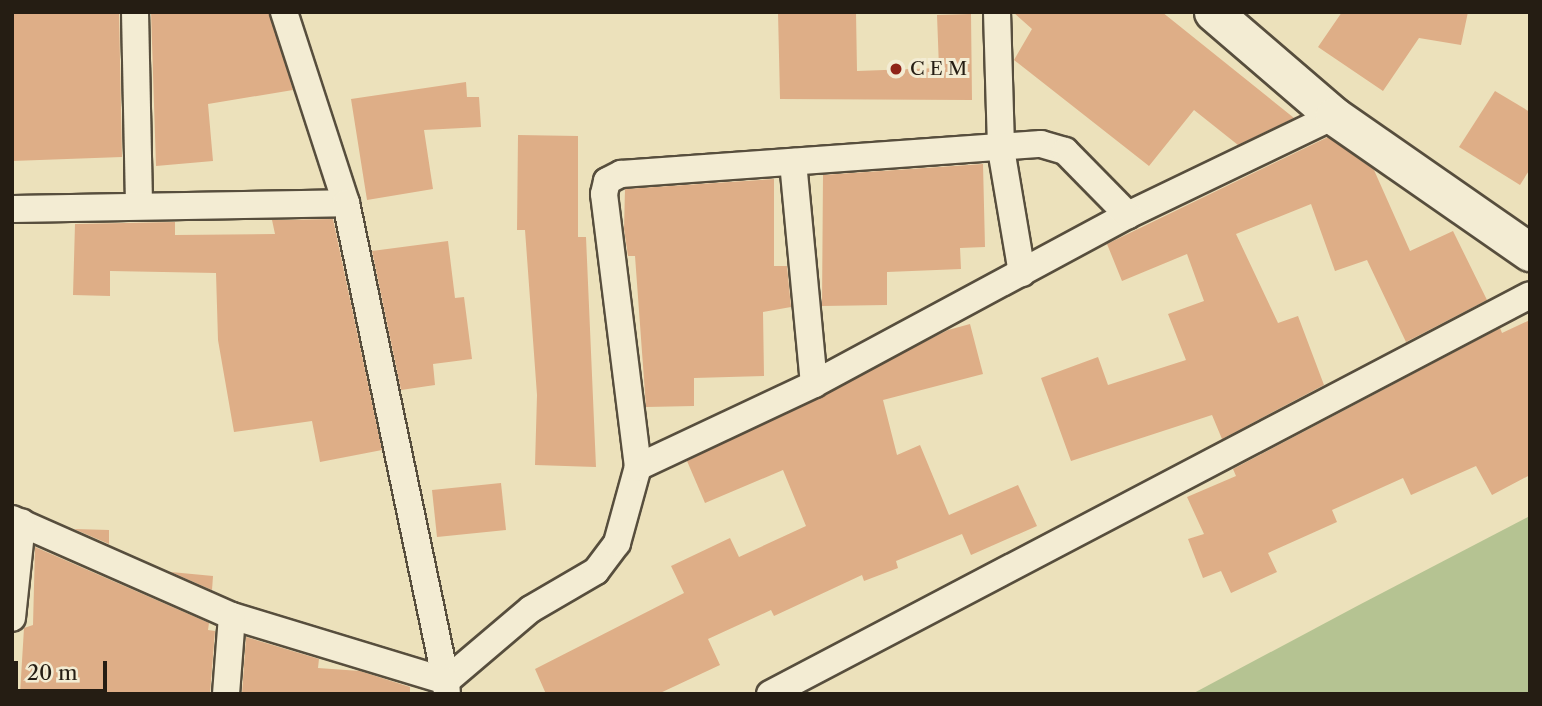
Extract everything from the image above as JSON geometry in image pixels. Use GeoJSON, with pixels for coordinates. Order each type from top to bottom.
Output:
{"type":"FeatureCollection","features":[{"type":"Feature","properties":{"kind":"main road"},"geometry":{"type":"LineString","coordinates":[[1213,12],[1334,116],[1530,252]]}},
{"type":"Feature","properties":{"kind":"street"},"geometry":{"type":"LineString","coordinates":[[135,12],[139,203]]}},
{"type":"Feature","properties":{"kind":"street"},"geometry":{"type":"LineString","coordinates":[[284,12],[346,203],[447,687]]}},
{"type":"Feature","properties":{"kind":"street"},"geometry":{"type":"LineString","coordinates":[[997,12],[1001,149],[1022,273]]}},
{"type":"Feature","properties":{"kind":"street"},"geometry":{"type":"LineString","coordinates":[[638,467],[814,384],[1128,215],[1334,116]]}},
{"type":"Feature","properties":{"kind":"street"},"geometry":{"type":"LineString","coordinates":[[447,687],[531,608],[596,571],[617,542],[638,467],[604,194],[607,181],[621,174],[1001,149],[1041,144],[1065,151],[1128,215]]}},
{"type":"Feature","properties":{"kind":"street"},"geometry":{"type":"LineString","coordinates":[[793,162],[814,384]]}},
{"type":"Feature","properties":{"kind":"street"},"geometry":{"type":"LineString","coordinates":[[12,209],[139,203],[346,203]]}},
{"type":"Feature","properties":{"kind":"street"},"geometry":{"type":"LineString","coordinates":[[770,694],[1530,295]]}},
{"type":"Feature","properties":{"kind":"street"},"geometry":{"type":"LineString","coordinates":[[12,618],[17,521],[232,616],[447,687]]}},
{"type":"Feature","properties":{"kind":"street"},"geometry":{"type":"LineString","coordinates":[[226,694],[232,616]]}},
{"type":"Feature","properties":{"kind":"green space"},"geometry":{"type":"Polygon","coordinates":[[[1530,516],[1530,694],[1192,694],[1359,605],[1530,516]]]}},
{"type":"Feature","properties":{"kind":"building"},"geometry":{"type":"Polygon","coordinates":[[[12,12],[119,12],[122,157],[12,161],[12,12]]]}},
{"type":"Feature","properties":{"kind":"building"},"geometry":{"type":"Polygon","coordinates":[[[151,12],[269,12],[293,90],[208,104],[213,161],[156,166],[151,12]]]}},
{"type":"Feature","properties":{"kind":"building"},"geometry":{"type":"Polygon","coordinates":[[[778,12],[856,12],[857,71],[939,68],[937,15],[971,14],[972,100],[780,99],[778,12]]]}},
{"type":"Feature","properties":{"kind":"building"},"geometry":{"type":"Polygon","coordinates":[[[1013,12],[1162,12],[1294,118],[1238,145],[1194,110],[1149,166],[1014,60],[1032,29],[1013,12]]]}},
{"type":"Feature","properties":{"kind":"building"},"geometry":{"type":"Polygon","coordinates":[[[1342,12],[1468,12],[1461,45],[1419,38],[1383,91],[1318,47],[1342,12]]]}},
{"type":"Feature","properties":{"kind":"building"},"geometry":{"type":"Polygon","coordinates":[[[466,82],[467,97],[479,97],[481,127],[424,130],[433,189],[367,200],[351,99],[466,82]]]}},
{"type":"Feature","properties":{"kind":"building"},"geometry":{"type":"Polygon","coordinates":[[[1495,91],[1530,112],[1530,169],[1520,185],[1459,147],[1495,91]]]}},
{"type":"Feature","properties":{"kind":"building"},"geometry":{"type":"Polygon","coordinates":[[[518,135],[578,136],[578,237],[586,237],[596,467],[535,465],[537,395],[525,230],[517,230],[518,135]]]}},
{"type":"Feature","properties":{"kind":"building"},"geometry":{"type":"Polygon","coordinates":[[[1328,137],[1374,170],[1410,251],[1453,231],[1487,300],[1406,342],[1367,260],[1335,271],[1311,204],[1236,234],[1278,323],[1298,316],[1324,385],[1222,439],[1212,415],[1071,461],[1041,378],[1098,357],[1108,385],[1186,360],[1168,314],[1204,301],[1187,254],[1122,281],[1107,244],[1328,137]]]}},
{"type":"Feature","properties":{"kind":"building"},"geometry":{"type":"Polygon","coordinates":[[[983,164],[985,247],[960,248],[961,269],[887,272],[887,305],[822,306],[823,175],[983,164]]]}},
{"type":"Feature","properties":{"kind":"building"},"geometry":{"type":"Polygon","coordinates":[[[774,179],[774,266],[787,266],[791,307],[763,312],[764,376],[694,378],[694,406],[646,407],[635,256],[628,256],[624,229],[625,189],[774,179]]]}},
{"type":"Feature","properties":{"kind":"building"},"geometry":{"type":"Polygon","coordinates":[[[333,219],[382,450],[320,462],[312,421],[234,432],[218,340],[216,273],[110,271],[110,296],[73,295],[75,224],[175,222],[175,235],[275,234],[272,220],[333,219]]]}},
{"type":"Feature","properties":{"kind":"building"},"geometry":{"type":"Polygon","coordinates":[[[448,241],[455,298],[464,297],[472,359],[433,364],[435,385],[401,390],[372,251],[448,241]]]}},
{"type":"Feature","properties":{"kind":"building"},"geometry":{"type":"Polygon","coordinates":[[[1530,320],[1530,475],[1492,495],[1476,466],[1411,495],[1403,478],[1332,510],[1337,522],[1268,553],[1277,572],[1231,593],[1221,571],[1203,578],[1188,539],[1204,534],[1187,497],[1236,476],[1233,469],[1500,328],[1502,333],[1530,320]]]}},
{"type":"Feature","properties":{"kind":"building"},"geometry":{"type":"Polygon","coordinates":[[[970,324],[983,374],[883,400],[897,455],[920,445],[949,515],[1018,485],[1037,526],[971,555],[962,534],[896,561],[898,568],[864,581],[862,575],[774,616],[771,610],[708,639],[720,665],[658,694],[546,694],[535,669],[684,593],[671,566],[730,538],[739,557],[806,526],[783,470],[705,503],[687,461],[948,330],[970,324]]]}},
{"type":"Feature","properties":{"kind":"building"},"geometry":{"type":"Polygon","coordinates":[[[501,483],[506,530],[437,537],[432,490],[501,483]]]}},
{"type":"Feature","properties":{"kind":"building"},"geometry":{"type":"Polygon","coordinates":[[[74,529],[109,530],[109,544],[74,529]]]}},
{"type":"Feature","properties":{"kind":"building"},"geometry":{"type":"Polygon","coordinates":[[[35,547],[209,623],[208,630],[215,631],[210,694],[20,694],[24,628],[33,625],[35,547]]]}},
{"type":"Feature","properties":{"kind":"building"},"geometry":{"type":"Polygon","coordinates":[[[171,572],[213,576],[212,590],[171,572]]]}},
{"type":"Feature","properties":{"kind":"building"},"geometry":{"type":"Polygon","coordinates":[[[246,637],[319,659],[318,668],[360,671],[410,687],[410,694],[242,694],[246,637]]]}},
{"type":"Feature","properties":{"kind":"place","name":"C E M"},"geometry":{"type":"Point","coordinates":[896,69]}}]}
